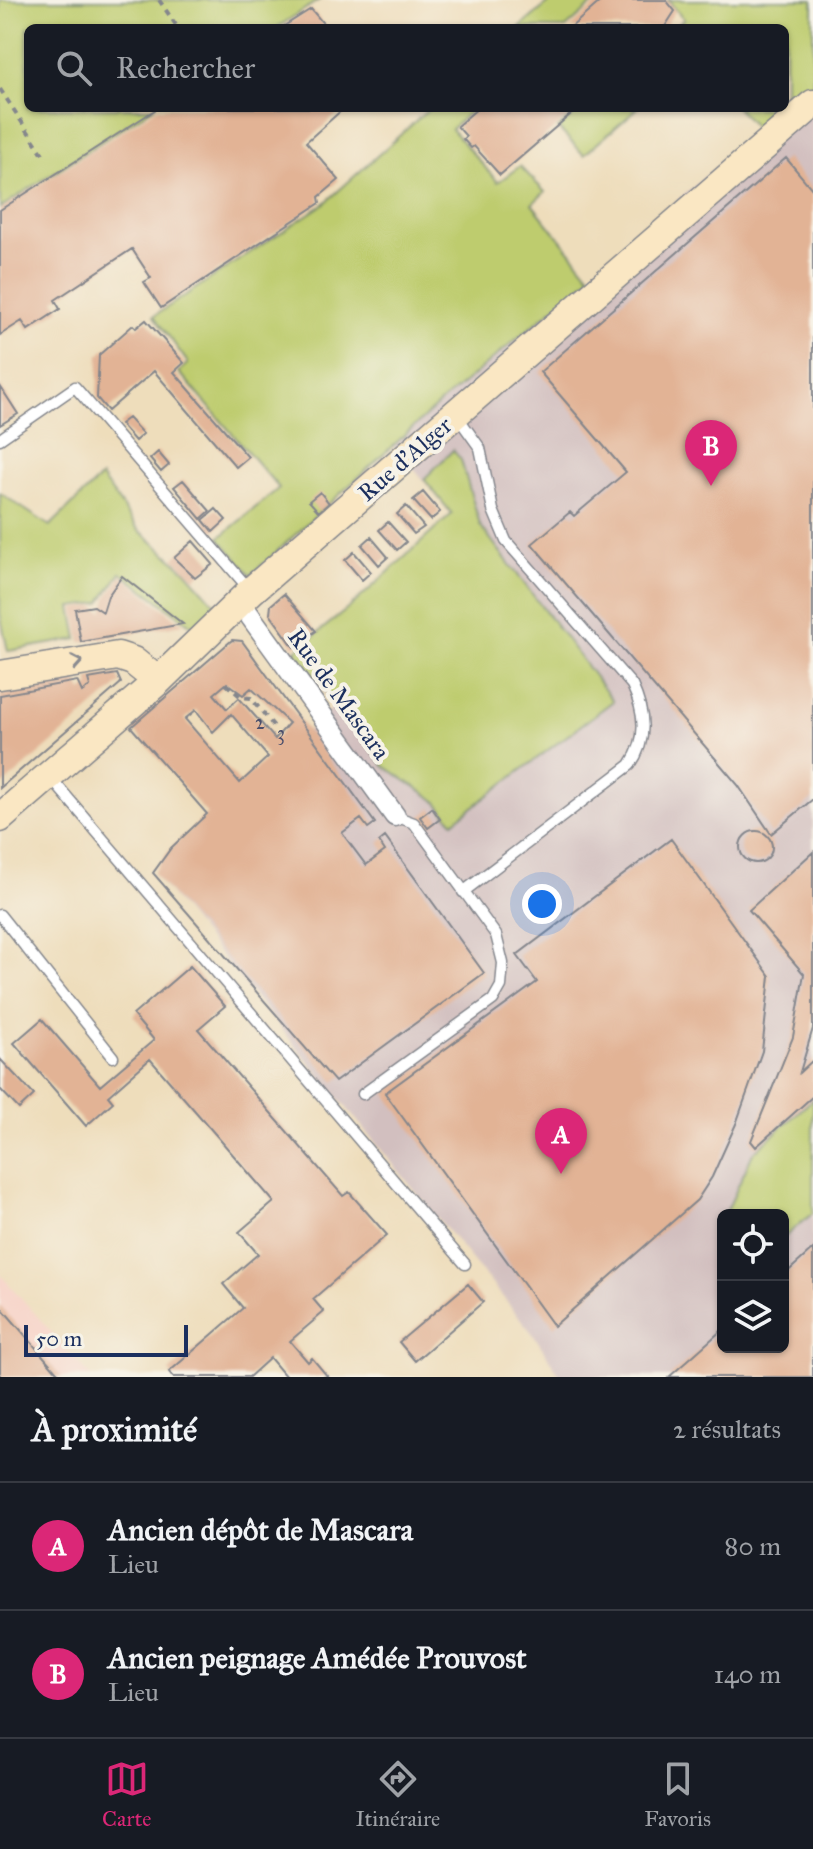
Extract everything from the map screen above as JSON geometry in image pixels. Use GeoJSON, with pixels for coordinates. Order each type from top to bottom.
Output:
{"type":"FeatureCollection","features":[{"type":"Feature","properties":{"kind":"street","name":"Rue d'Alger"},"geometry":{"type":"LineString","coordinates":[[0,818],[158,681],[246,596],[813,104]]}},
{"type":"Feature","properties":{"kind":"street","name":"Rue de Mascara"},"geometry":{"type":"LineString","coordinates":[[246,596],[395,816]]}},
{"type":"Feature","properties":{"kind":"street"},"geometry":{"type":"LineString","coordinates":[[0,675],[118,656],[133,661],[158,681]]}},
{"type":"Feature","properties":{"kind":"lane"},"geometry":{"type":"LineString","coordinates":[[0,439],[75,387],[246,596]]}},
{"type":"Feature","properties":{"kind":"lane"},"geometry":{"type":"LineString","coordinates":[[456,415],[480,448],[502,535],[632,685],[641,703],[643,721],[640,750],[630,765],[463,892]]}},
{"type":"Feature","properties":{"kind":"lane"},"geometry":{"type":"LineString","coordinates":[[49,776],[465,1264]]}},
{"type":"Feature","properties":{"kind":"lane"},"geometry":{"type":"LineString","coordinates":[[363,1094],[493,1000],[501,986],[503,963],[496,935],[414,823],[395,816]]}},
{"type":"Feature","properties":{"kind":"lane"},"geometry":{"type":"LineString","coordinates":[[0,915],[113,1057]]}},
{"type":"Feature","properties":{"kind":"path"},"geometry":{"type":"LineString","coordinates":[[159,0],[175,24]]}},
{"type":"Feature","properties":{"kind":"path"},"geometry":{"type":"LineString","coordinates":[[0,89],[43,154]]}},
{"type":"Feature","properties":{"kind":"path"},"geometry":{"type":"LineString","coordinates":[[226,684],[241,697],[251,698],[276,729]]}},
{"type":"Feature","properties":{"kind":"shaded area"},"geometry":{"type":"Polygon","coordinates":[[[813,84],[813,1377],[561,1377],[534,1335],[153,873],[334,706],[295,651],[350,607],[453,514],[393,445],[780,112],[789,112],[789,105],[813,84]]]}},
{"type":"Feature","properties":{"kind":"shaded area"},"geometry":{"type":"Polygon","coordinates":[[[0,1274],[91,1377],[0,1377],[0,1274]]]}},
{"type":"Feature","properties":{"kind":"green space"},"geometry":{"type":"Polygon","coordinates":[[[0,0],[319,0],[282,24],[24,24],[24,112],[147,112],[0,208],[0,0]]]}},
{"type":"Feature","properties":{"kind":"green space"},"geometry":{"type":"Polygon","coordinates":[[[552,0],[598,0],[571,24],[524,24],[552,0]]]}},
{"type":"Feature","properties":{"kind":"green space"},"geometry":{"type":"Polygon","coordinates":[[[668,0],[813,0],[813,84],[789,105],[789,24],[679,24],[684,19],[668,0]]]}},
{"type":"Feature","properties":{"kind":"green space"},"geometry":{"type":"Polygon","coordinates":[[[426,112],[470,112],[451,129],[498,182],[520,166],[545,192],[532,204],[591,277],[440,403],[251,575],[219,538],[279,488],[179,372],[188,363],[154,316],[325,203],[426,112]]]}},
{"type":"Feature","properties":{"kind":"green space"},"geometry":{"type":"Polygon","coordinates":[[[577,112],[633,112],[584,155],[558,128],[577,112]]]}},
{"type":"Feature","properties":{"kind":"green space"},"geometry":{"type":"Polygon","coordinates":[[[741,112],[782,112],[759,132],[741,112]]]}},
{"type":"Feature","properties":{"kind":"green space"},"geometry":{"type":"Polygon","coordinates":[[[453,450],[461,460],[480,525],[613,701],[453,822],[435,800],[384,766],[295,651],[350,607],[452,514],[424,479],[453,450]]]}},
{"type":"Feature","properties":{"kind":"green space"},"geometry":{"type":"Polygon","coordinates":[[[101,477],[138,529],[186,571],[217,606],[194,627],[121,573],[100,603],[72,607],[78,639],[8,651],[0,614],[0,493],[50,526],[101,477]]]}},
{"type":"Feature","properties":{"kind":"green space"},"geometry":{"type":"Polygon","coordinates":[[[813,1099],[813,1213],[789,1233],[789,1209],[728,1209],[753,1153],[813,1099]]]}},
{"type":"Feature","properties":{"kind":"building"},"geometry":{"type":"Polygon","coordinates":[[[602,0],[666,0],[675,11],[667,24],[575,24],[602,0]]]}},
{"type":"Feature","properties":{"kind":"building"},"geometry":{"type":"Polygon","coordinates":[[[311,9],[324,24],[287,24],[311,9]]]}},
{"type":"Feature","properties":{"kind":"building"},"geometry":{"type":"Polygon","coordinates":[[[152,112],[340,112],[306,142],[339,180],[319,197],[320,203],[161,308],[144,282],[151,278],[132,249],[55,300],[60,309],[28,330],[22,321],[0,335],[0,210],[152,112]]]}},
{"type":"Feature","properties":{"kind":"building"},"geometry":{"type":"Polygon","coordinates":[[[473,112],[573,112],[500,175],[474,146],[471,148],[463,139],[466,136],[457,126],[473,112]]]}},
{"type":"Feature","properties":{"kind":"building"},"geometry":{"type":"Polygon","coordinates":[[[786,158],[813,190],[813,799],[771,834],[738,785],[532,544],[570,512],[574,516],[626,472],[540,372],[786,158]]]}},
{"type":"Feature","properties":{"kind":"building"},"geometry":{"type":"Polygon","coordinates":[[[146,320],[184,363],[174,372],[248,457],[236,467],[154,371],[108,411],[97,398],[99,355],[133,325],[136,328],[146,320]]]}},
{"type":"Feature","properties":{"kind":"building"},"geometry":{"type":"Polygon","coordinates":[[[0,386],[18,414],[0,425],[0,386]]]}},
{"type":"Feature","properties":{"kind":"building"},"geometry":{"type":"Polygon","coordinates":[[[128,418],[143,434],[135,441],[120,424],[128,418]]]}},
{"type":"Feature","properties":{"kind":"building"},"geometry":{"type":"Polygon","coordinates":[[[158,452],[169,465],[161,472],[150,459],[158,452]]]}},
{"type":"Feature","properties":{"kind":"building"},"geometry":{"type":"Polygon","coordinates":[[[183,480],[210,511],[201,519],[174,487],[183,480]]]}},
{"type":"Feature","properties":{"kind":"building"},"geometry":{"type":"Polygon","coordinates":[[[320,492],[329,503],[319,512],[309,501],[320,492]]]}},
{"type":"Feature","properties":{"kind":"building"},"geometry":{"type":"Polygon","coordinates":[[[423,492],[440,512],[431,520],[413,500],[423,492]]]}},
{"type":"Feature","properties":{"kind":"building"},"geometry":{"type":"Polygon","coordinates":[[[406,506],[424,527],[414,534],[397,514],[406,506]]]}},
{"type":"Feature","properties":{"kind":"building"},"geometry":{"type":"Polygon","coordinates":[[[216,509],[226,520],[213,532],[203,520],[216,509]]]}},
{"type":"Feature","properties":{"kind":"building"},"geometry":{"type":"Polygon","coordinates":[[[388,522],[406,542],[397,550],[379,530],[388,522]]]}},
{"type":"Feature","properties":{"kind":"building"},"geometry":{"type":"Polygon","coordinates":[[[371,537],[388,557],[379,565],[362,545],[371,537]]]}},
{"type":"Feature","properties":{"kind":"building"},"geometry":{"type":"Polygon","coordinates":[[[193,541],[213,564],[195,578],[174,558],[193,541]]]}},
{"type":"Feature","properties":{"kind":"building"},"geometry":{"type":"Polygon","coordinates":[[[354,552],[371,572],[362,580],[345,560],[354,552]]]}},
{"type":"Feature","properties":{"kind":"building"},"geometry":{"type":"Polygon","coordinates":[[[122,576],[183,624],[81,642],[75,609],[94,606],[103,612],[108,596],[122,576]]]}},
{"type":"Feature","properties":{"kind":"building"},"geometry":{"type":"Polygon","coordinates":[[[284,594],[316,631],[294,647],[270,614],[271,605],[284,594]]]}},
{"type":"Feature","properties":{"kind":"building"},"geometry":{"type":"Polygon","coordinates":[[[232,640],[242,641],[375,823],[368,828],[361,819],[342,833],[366,865],[385,851],[379,842],[385,837],[484,973],[335,1082],[153,873],[171,848],[207,814],[131,727],[232,640]],[[227,683],[214,694],[227,709],[239,698],[275,739],[289,723],[251,688],[243,695],[227,683]],[[196,710],[185,719],[240,783],[268,757],[231,714],[213,732],[196,710]]]}},
{"type":"Feature","properties":{"kind":"building"},"geometry":{"type":"Polygon","coordinates":[[[117,674],[121,683],[0,788],[0,695],[77,681],[82,692],[90,686],[88,679],[117,674]]]}},
{"type":"Feature","properties":{"kind":"building"},"geometry":{"type":"Polygon","coordinates":[[[432,808],[440,819],[428,828],[420,817],[432,808]]]}},
{"type":"Feature","properties":{"kind":"building"},"geometry":{"type":"Polygon","coordinates":[[[756,831],[768,835],[772,847],[768,859],[756,863],[744,859],[740,847],[744,835],[756,831]]]}},
{"type":"Feature","properties":{"kind":"building"},"geometry":{"type":"Polygon","coordinates":[[[671,839],[770,976],[762,1051],[736,1124],[712,1177],[697,1200],[554,1326],[385,1093],[537,982],[517,955],[671,839]]]}},
{"type":"Feature","properties":{"kind":"building"},"geometry":{"type":"Polygon","coordinates":[[[813,852],[813,1028],[800,1072],[813,1060],[813,1096],[756,1147],[751,1141],[793,1037],[804,974],[749,910],[813,852]]]}},
{"type":"Feature","properties":{"kind":"building"},"geometry":{"type":"Polygon","coordinates":[[[190,966],[225,1006],[198,1029],[343,1196],[349,1192],[387,1235],[313,1299],[324,1312],[290,1341],[308,1362],[312,1358],[328,1377],[286,1377],[270,1358],[249,1377],[173,1377],[169,1372],[243,1308],[223,1284],[258,1254],[239,1232],[274,1202],[150,1059],[108,1096],[113,1102],[86,1126],[14,1043],[42,1019],[100,1086],[154,1040],[133,1015],[190,966]]]}},
{"type":"Feature","properties":{"kind":"building"},"geometry":{"type":"Polygon","coordinates":[[[0,1059],[34,1095],[19,1109],[0,1089],[0,1059]]]}},
{"type":"Feature","properties":{"kind":"building"},"geometry":{"type":"Polygon","coordinates":[[[813,1249],[813,1377],[669,1377],[717,1334],[717,1353],[789,1353],[789,1271],[813,1249]]]}},
{"type":"Feature","properties":{"kind":"building"},"geometry":{"type":"Polygon","coordinates":[[[468,1284],[483,1302],[415,1361],[399,1342],[468,1284]]]}},
{"type":"Feature","properties":{"kind":"building"},"geometry":{"type":"Polygon","coordinates":[[[0,1306],[56,1371],[62,1377],[0,1377],[0,1306]]]}},
{"type":"Feature","properties":{"kind":"place","name":"Ancien peignage Amédée Prouvost"},"geometry":{"type":"Point","coordinates":[711,486]}},
{"type":"Feature","properties":{"kind":"place","name":"Ancien dépôt de Mascara"},"geometry":{"type":"Point","coordinates":[561,1174]}}]}
